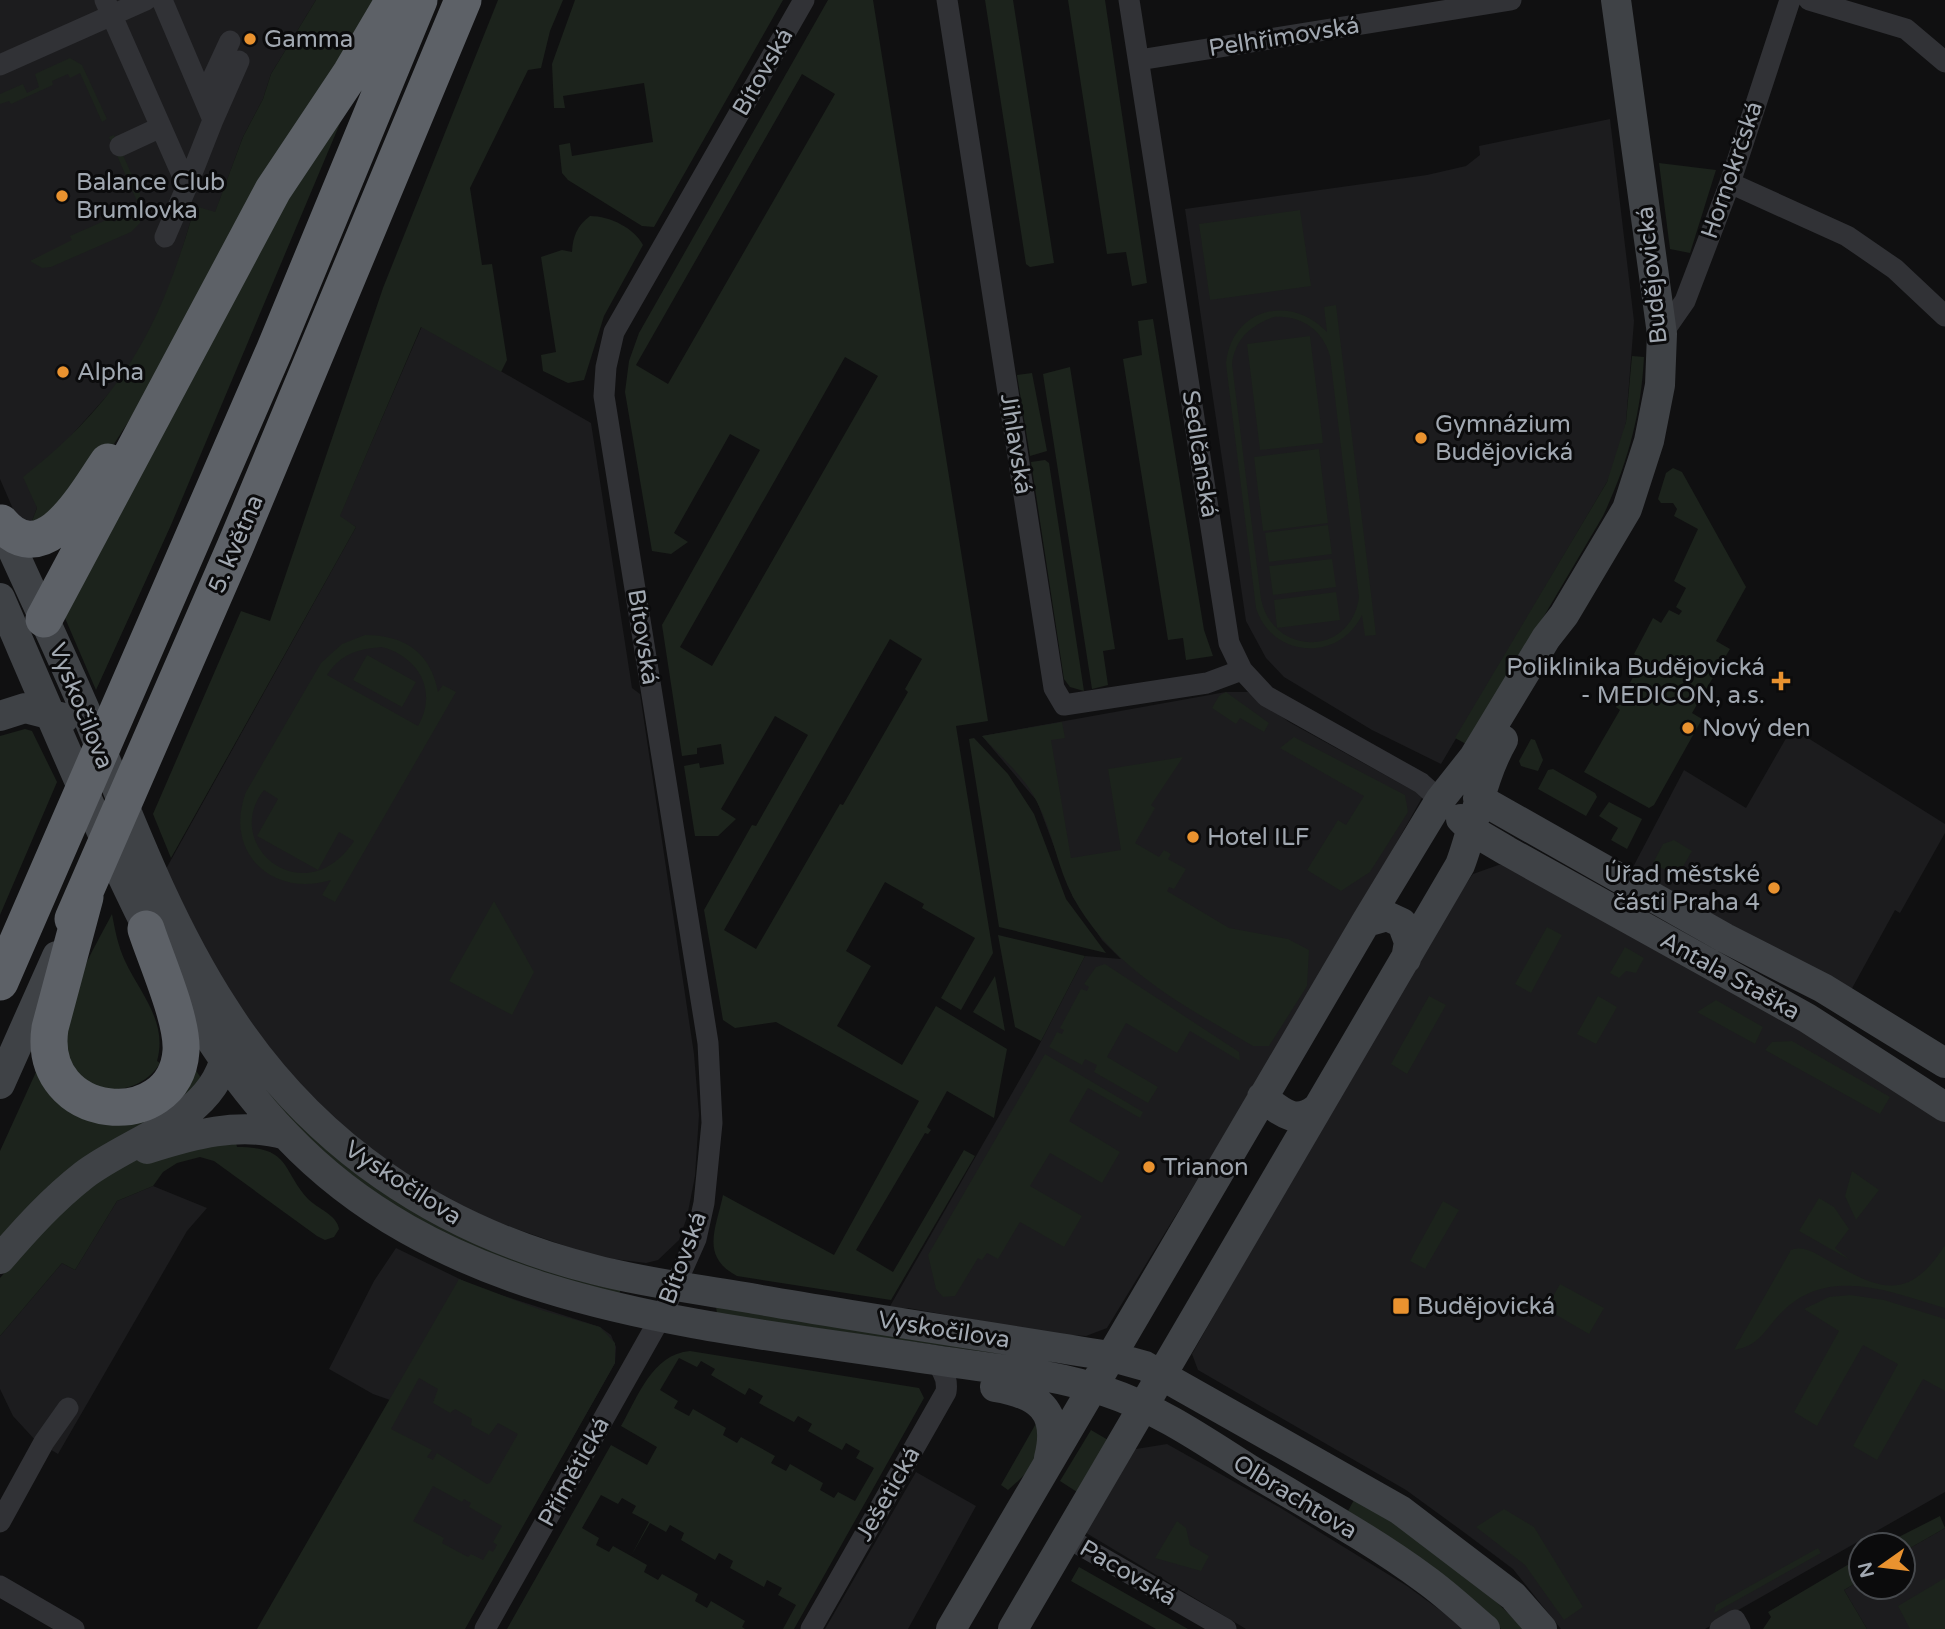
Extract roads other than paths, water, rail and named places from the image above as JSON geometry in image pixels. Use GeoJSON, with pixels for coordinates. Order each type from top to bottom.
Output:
{"type":"FeatureCollection","features":[{"type":"Feature","properties":{"kind":"highway"},"geometry":{"type":"LineString","coordinates":[[44,620],[273,190],[351,73],[394,0]]}},
{"type":"Feature","properties":{"kind":"highway","name":"5. května"},"geometry":{"type":"LineString","coordinates":[[0,982],[285,326],[419,0]]}},
{"type":"Feature","properties":{"kind":"highway","name":"5. května"},"geometry":{"type":"LineString","coordinates":[[76,920],[88,886],[463,0]]}},
{"type":"Feature","properties":{"kind":"highway"},"geometry":{"type":"LineString","coordinates":[[0,523],[9,533],[24,541],[38,540],[55,531],[95,481],[188,350]]}},
{"type":"Feature","properties":{"kind":"highway"},"geometry":{"type":"LineString","coordinates":[[76,920],[50,1028],[49,1049],[54,1070],[67,1088],[90,1103],[107,1108],[132,1106],[159,1092],[174,1074],[180,1055],[178,1029],[146,929]]}},
{"type":"Feature","properties":{"kind":"street","name":"Bítovská"},"geometry":{"type":"LineString","coordinates":[[662,1315],[696,1239],[704,1203],[712,1123],[708,1043],[604,396],[606,366],[614,332],[804,0]]}},
{"type":"Feature","properties":{"kind":"street","name":"Jihlavská"},"geometry":{"type":"LineString","coordinates":[[947,0],[1054,688],[1064,705],[1207,683],[1242,670]]}},
{"type":"Feature","properties":{"kind":"street","name":"Sedlčanská"},"geometry":{"type":"LineString","coordinates":[[1129,0],[1229,643],[1242,670],[1266,696],[1421,783],[1440,800]]}},
{"type":"Feature","properties":{"kind":"street","name":"Pelhřimovská"},"geometry":{"type":"LineString","coordinates":[[1139,60],[1511,0]]}},
{"type":"Feature","properties":{"kind":"street","name":"Budějovická"},"geometry":{"type":"LineString","coordinates":[[951,1629],[1366,922],[1440,800],[1474,757],[1546,638],[1564,615],[1627,509],[1651,430],[1660,385],[1662,334],[1616,0]]}},
{"type":"Feature","properties":{"kind":"street","name":"Hornokrčská"},"geometry":{"type":"LineString","coordinates":[[1662,334],[1685,301],[1730,183],[1790,0]]}},
{"type":"Feature","properties":{"kind":"street"},"geometry":{"type":"LineString","coordinates":[[1809,0],[1906,30],[1945,62]]}},
{"type":"Feature","properties":{"kind":"street"},"geometry":{"type":"LineString","coordinates":[[0,65],[111,15],[158,3],[213,120]]}},
{"type":"Feature","properties":{"kind":"street"},"geometry":{"type":"LineString","coordinates":[[111,15],[187,186]]}},
{"type":"Feature","properties":{"kind":"street"},"geometry":{"type":"LineString","coordinates":[[204,97],[230,41]]}},
{"type":"Feature","properties":{"kind":"street"},"geometry":{"type":"LineString","coordinates":[[165,237],[239,61]]}},
{"type":"Feature","properties":{"kind":"street"},"geometry":{"type":"LineString","coordinates":[[120,146],[161,127]]}},
{"type":"Feature","properties":{"kind":"street"},"geometry":{"type":"LineString","coordinates":[[1730,183],[1847,236],[1895,269],[1945,316]]}},
{"type":"Feature","properties":{"kind":"street","name":"Vyskočilova"},"geometry":{"type":"LineString","coordinates":[[0,523],[86,713],[110,779],[147,863],[224,1009],[272,1074],[327,1134],[410,1192],[472,1228],[517,1246],[594,1270],[675,1288],[1109,1356],[1161,1373]]}},
{"type":"Feature","properties":{"kind":"street","name":"Vyskočilova"},"geometry":{"type":"LineString","coordinates":[[0,598],[10,655],[49,712],[146,929],[183,998],[225,1062],[286,1135],[343,1185],[408,1229],[464,1259],[507,1277],[580,1299],[1091,1387]]}},
{"type":"Feature","properties":{"kind":"street","name":"Budějovická"},"geometry":{"type":"LineString","coordinates":[[1013,1629],[1460,865],[1473,831],[1478,798],[1489,765],[1557,647],[1564,615]]}},
{"type":"Feature","properties":{"kind":"street"},"geometry":{"type":"LineString","coordinates":[[10,655],[44,620]]}},
{"type":"Feature","properties":{"kind":"street"},"geometry":{"type":"LineString","coordinates":[[0,716],[18,709],[49,712],[76,726],[110,779]]}},
{"type":"Feature","properties":{"kind":"street"},"geometry":{"type":"LineString","coordinates":[[1440,800],[1478,798]]}},
{"type":"Feature","properties":{"kind":"street","name":"Antala Staška"},"geometry":{"type":"LineString","coordinates":[[1478,798],[1725,938],[1823,988],[1945,1063]]}},
{"type":"Feature","properties":{"kind":"street","name":"Antala Staška"},"geometry":{"type":"LineString","coordinates":[[1440,800],[1473,831],[1807,1018],[1945,1107]]}},
{"type":"Feature","properties":{"kind":"street"},"geometry":{"type":"LineString","coordinates":[[1366,922],[1387,916],[1402,923],[1409,942],[1406,960]]}},
{"type":"Feature","properties":{"kind":"street","name":"5. května"},"geometry":{"type":"LineString","coordinates":[[0,1084],[76,920]]}},
{"type":"Feature","properties":{"kind":"street"},"geometry":{"type":"LineString","coordinates":[[0,1259],[56,1199],[85,1174],[106,1158],[198,1105],[216,1085],[225,1062],[228,1041],[224,1009]]}},
{"type":"Feature","properties":{"kind":"street"},"geometry":{"type":"LineString","coordinates":[[1262,1097],[1294,1118],[1303,1118],[1316,1109]]}},
{"type":"Feature","properties":{"kind":"street"},"geometry":{"type":"LineString","coordinates":[[85,1174],[127,1156],[202,1134],[250,1128],[286,1135]]}},
{"type":"Feature","properties":{"kind":"street","name":"Přímětická"},"geometry":{"type":"LineString","coordinates":[[485,1629],[662,1315]]}},
{"type":"Feature","properties":{"kind":"street"},"geometry":{"type":"LineString","coordinates":[[941,1361],[980,1385],[1025,1392],[1036,1398],[1047,1414],[1051,1429],[1048,1461]]}},
{"type":"Feature","properties":{"kind":"street","name":"Ješetická"},"geometry":{"type":"LineString","coordinates":[[811,1629],[946,1392],[941,1361]]}},
{"type":"Feature","properties":{"kind":"street","name":"Olbrachtova"},"geometry":{"type":"LineString","coordinates":[[1161,1373],[1357,1484],[1432,1532],[1513,1596],[1542,1629]]}},
{"type":"Feature","properties":{"kind":"street","name":"Olbrachtova"},"geometry":{"type":"LineString","coordinates":[[1091,1387],[1142,1406],[1377,1547],[1426,1579],[1485,1629]]}},
{"type":"Feature","properties":{"kind":"street"},"geometry":{"type":"LineString","coordinates":[[0,1522],[44,1442],[68,1409]]}},
{"type":"Feature","properties":{"kind":"street","name":"Pacovská"},"geometry":{"type":"LineString","coordinates":[[1066,1537],[1226,1629]]}},
{"type":"Feature","properties":{"kind":"street"},"geometry":{"type":"LineString","coordinates":[[0,1586],[74,1629]]}},
{"type":"Feature","properties":{"kind":"place","name":"Gamma"},"geometry":{"type":"Point","coordinates":[250,39]}},
{"type":"Feature","properties":{"kind":"place","name":"Balance Club Brumlovka"},"geometry":{"type":"Point","coordinates":[62,196]}},
{"type":"Feature","properties":{"kind":"place","name":"Alpha"},"geometry":{"type":"Point","coordinates":[63,372]}},
{"type":"Feature","properties":{"kind":"place","name":"Gymnázium Budějovická"},"geometry":{"type":"Point","coordinates":[1421,438]}},
{"type":"Feature","properties":{"kind":"place","name":"Poliklinika Budějovická - MEDICON, a.s."},"geometry":{"type":"Point","coordinates":[1781,681]}},
{"type":"Feature","properties":{"kind":"place","name":"Nový den"},"geometry":{"type":"Point","coordinates":[1688,728]}},
{"type":"Feature","properties":{"kind":"place","name":"Hotel ILF"},"geometry":{"type":"Point","coordinates":[1193,837]}},
{"type":"Feature","properties":{"kind":"place","name":"Úřad městské části Praha 4"},"geometry":{"type":"Point","coordinates":[1774,888]}},
{"type":"Feature","properties":{"kind":"place","name":"Trianon"},"geometry":{"type":"Point","coordinates":[1149,1167]}},
{"type":"Feature","properties":{"kind":"place","name":"Budějovická"},"geometry":{"type":"Point","coordinates":[1401,1306]}}]}
